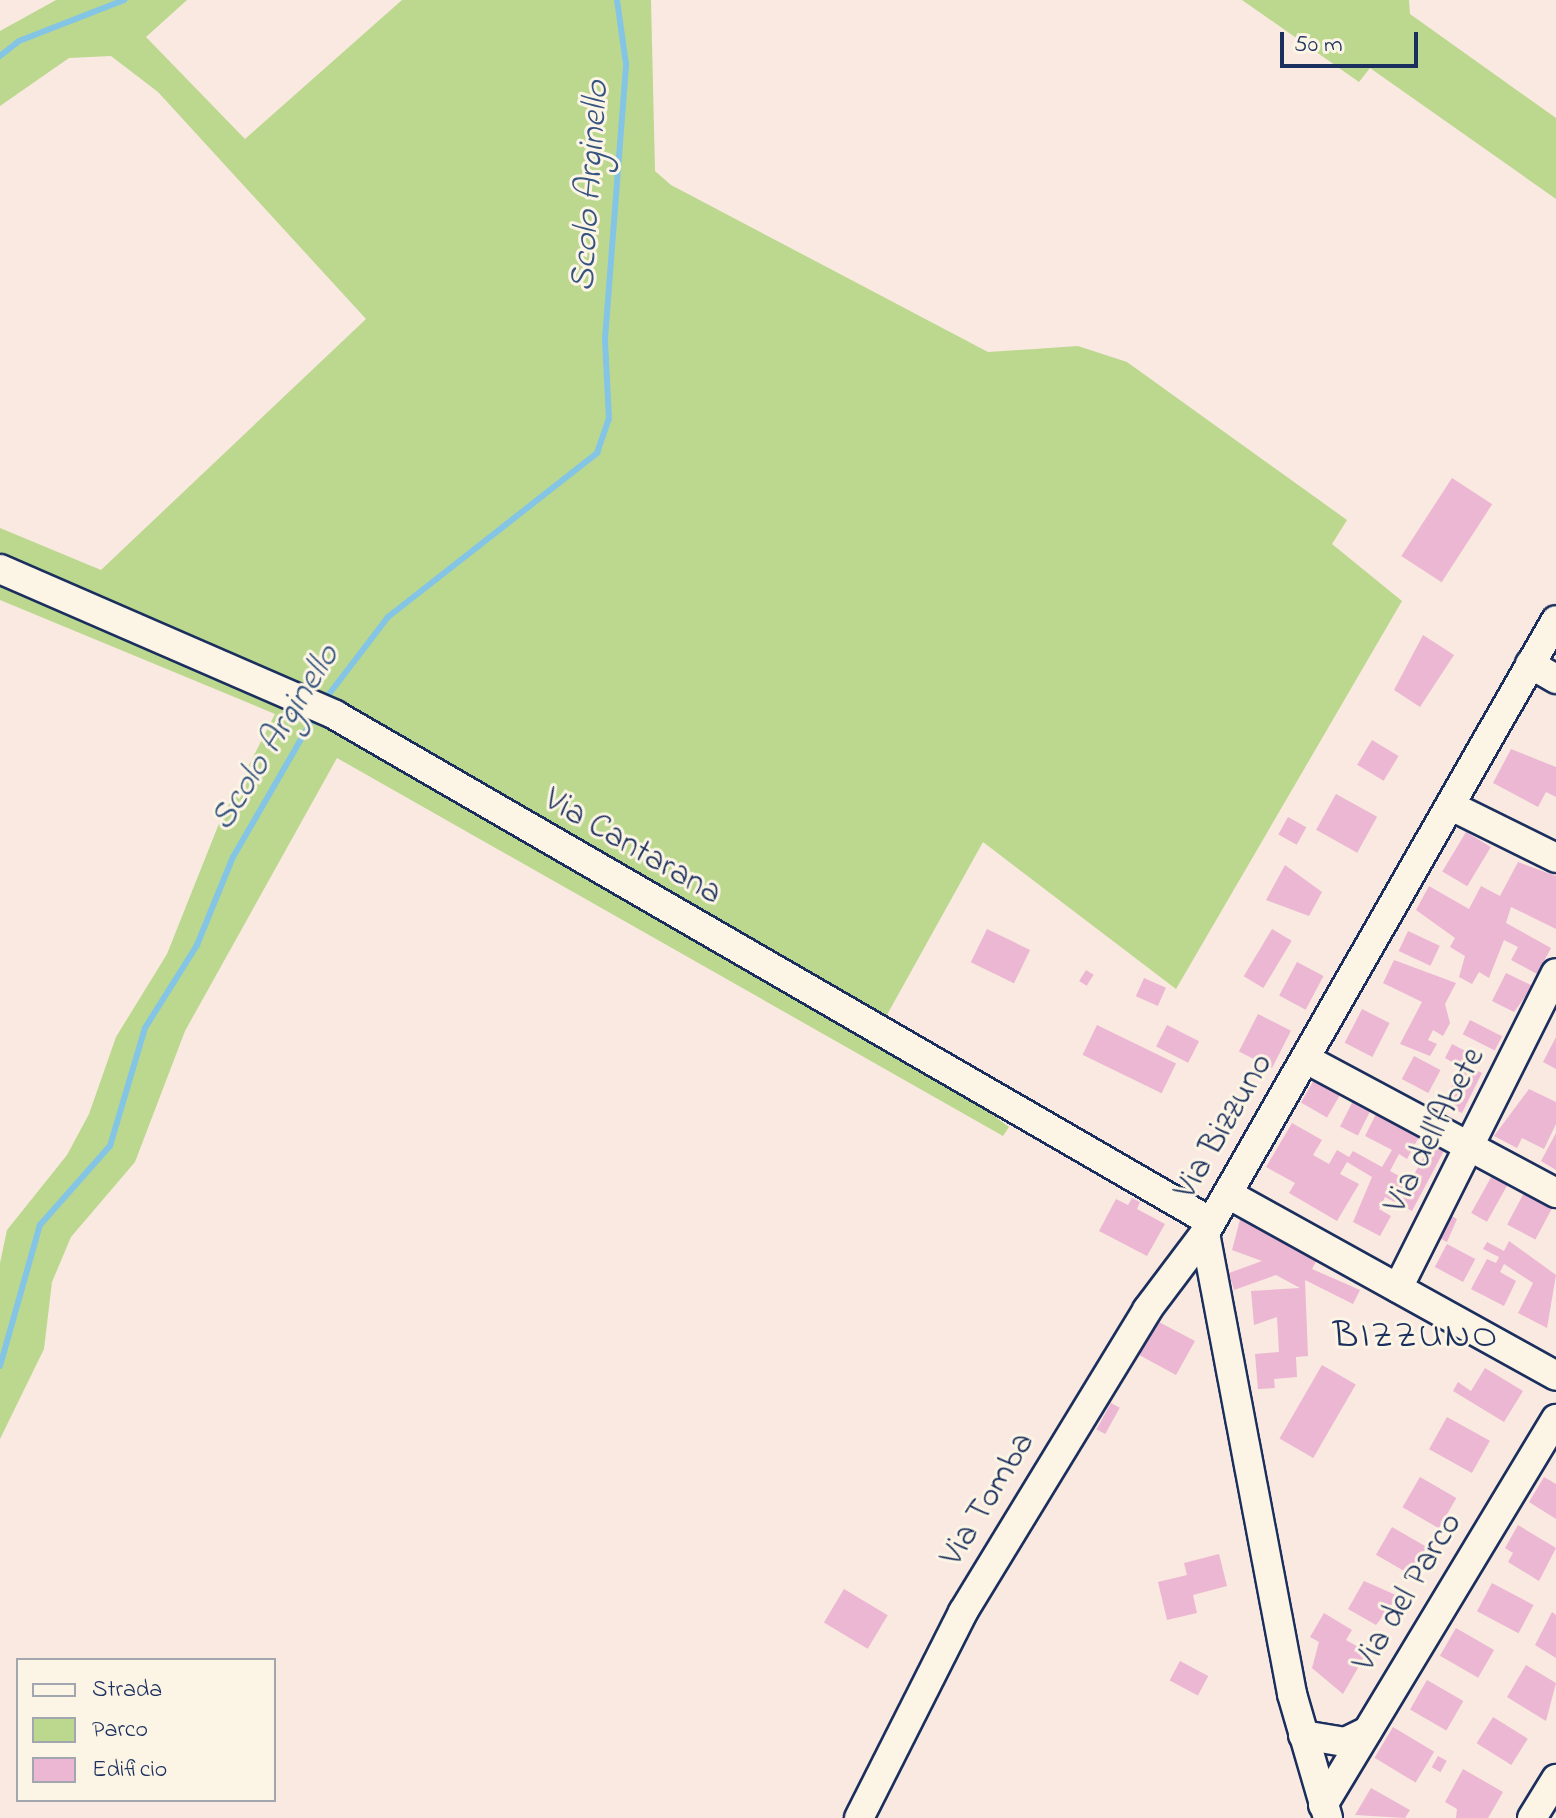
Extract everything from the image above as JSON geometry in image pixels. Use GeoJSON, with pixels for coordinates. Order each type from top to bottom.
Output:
{"type":"FeatureCollection","features":[{"type":"Feature","properties":{"kind":"street","name":"Via Cantarana"},"geometry":{"type":"LineString","coordinates":[[0,569],[319,708],[1208,1227]]}},
{"type":"Feature","properties":{"kind":"street","name":"Via Bizzuno"},"geometry":{"type":"LineString","coordinates":[[1325,1812],[1303,1735],[1208,1227],[1556,620]]}},
{"type":"Feature","properties":{"kind":"street"},"geometry":{"type":"LineString","coordinates":[[1530,664],[1556,679]]}},
{"type":"Feature","properties":{"kind":"street"},"geometry":{"type":"LineString","coordinates":[[1451,806],[1556,858]]}},
{"type":"Feature","properties":{"kind":"street","name":"Via dell'Abete"},"geometry":{"type":"LineString","coordinates":[[1398,1288],[1468,1145],[1548,1010],[1556,973]]}},
{"type":"Feature","properties":{"kind":"street"},"geometry":{"type":"LineString","coordinates":[[1306,1059],[1556,1193]]}},
{"type":"Feature","properties":{"kind":"street"},"geometry":{"type":"LineString","coordinates":[[1228,1194],[1556,1376]]}},
{"type":"Feature","properties":{"kind":"street","name":"Via Tomba"},"geometry":{"type":"LineString","coordinates":[[859,1818],[963,1612],[1147,1310],[1208,1227]]}},
{"type":"Feature","properties":{"kind":"street","name":"Via del Parco"},"geometry":{"type":"LineString","coordinates":[[1325,1812],[1368,1731],[1556,1419]]}},
{"type":"Feature","properties":{"kind":"street"},"geometry":{"type":"LineString","coordinates":[[1303,1735],[1345,1742],[1368,1731]]}},
{"type":"Feature","properties":{"kind":"street"},"geometry":{"type":"LineString","coordinates":[[1532,1818],[1556,1779]]}},
{"type":"Feature","properties":{"kind":"green space"},"geometry":{"type":"Polygon","coordinates":[[[56,0],[187,0],[146,37],[245,139],[402,0],[651,0],[655,171],[671,185],[988,352],[1078,346],[1127,362],[1347,520],[1332,544],[1402,601],[1176,989],[983,842],[878,1031],[1009,1127],[1003,1136],[337,758],[185,1031],[135,1162],[71,1237],[52,1282],[44,1349],[0,1439],[0,1263],[7,1230],[67,1155],[89,1114],[116,1037],[167,954],[218,826],[275,714],[0,600],[0,528],[101,570],[366,319],[158,92],[111,56],[69,58],[0,106],[0,31],[56,0]]]}},
{"type":"Feature","properties":{"kind":"green space"},"geometry":{"type":"Polygon","coordinates":[[[1242,0],[1409,0],[1410,14],[1556,118],[1556,199],[1370,68],[1359,82],[1242,0]]]}},
{"type":"Feature","properties":{"kind":"building"},"geometry":{"type":"Polygon","coordinates":[[[1452,478],[1492,504],[1442,582],[1401,556],[1452,478]]]}},
{"type":"Feature","properties":{"kind":"building"},"geometry":{"type":"Polygon","coordinates":[[[1423,635],[1454,655],[1420,707],[1394,690],[1423,635]]]}},
{"type":"Feature","properties":{"kind":"building"},"geometry":{"type":"Polygon","coordinates":[[[1372,740],[1399,756],[1384,781],[1357,765],[1372,740]]]}},
{"type":"Feature","properties":{"kind":"building"},"geometry":{"type":"Polygon","coordinates":[[[1511,749],[1556,767],[1556,797],[1546,792],[1538,807],[1493,783],[1511,749]]]}},
{"type":"Feature","properties":{"kind":"building"},"geometry":{"type":"Polygon","coordinates":[[[1336,794],[1377,817],[1357,853],[1316,830],[1336,794]]]}},
{"type":"Feature","properties":{"kind":"building"},"geometry":{"type":"Polygon","coordinates":[[[1288,817],[1306,827],[1297,845],[1278,834],[1288,817]]]}},
{"type":"Feature","properties":{"kind":"building"},"geometry":{"type":"Polygon","coordinates":[[[1466,832],[1491,847],[1467,886],[1442,871],[1466,832]]]}},
{"type":"Feature","properties":{"kind":"building"},"geometry":{"type":"Polygon","coordinates":[[[1518,862],[1556,876],[1556,929],[1511,907],[1506,923],[1551,948],[1537,974],[1511,960],[1518,947],[1504,940],[1489,978],[1479,972],[1472,984],[1459,977],[1465,956],[1450,947],[1455,938],[1416,910],[1429,886],[1469,909],[1481,886],[1500,896],[1518,862]]]}},
{"type":"Feature","properties":{"kind":"building"},"geometry":{"type":"Polygon","coordinates":[[[1285,865],[1322,892],[1309,916],[1266,900],[1285,865]]]}},
{"type":"Feature","properties":{"kind":"building"},"geometry":{"type":"Polygon","coordinates":[[[987,929],[1030,950],[1014,983],[971,962],[987,929]]]}},
{"type":"Feature","properties":{"kind":"building"},"geometry":{"type":"Polygon","coordinates":[[[1272,929],[1292,941],[1263,988],[1244,976],[1272,929]]]}},
{"type":"Feature","properties":{"kind":"building"},"geometry":{"type":"Polygon","coordinates":[[[1408,931],[1440,946],[1430,966],[1399,951],[1408,931]]]}},
{"type":"Feature","properties":{"kind":"building"},"geometry":{"type":"Polygon","coordinates":[[[1394,960],[1456,983],[1445,1004],[1450,1023],[1443,1036],[1433,1030],[1428,1040],[1437,1044],[1430,1056],[1400,1044],[1422,1002],[1383,983],[1394,960]]]}},
{"type":"Feature","properties":{"kind":"building"},"geometry":{"type":"Polygon","coordinates":[[[1297,962],[1323,976],[1306,1010],[1279,996],[1297,962]]]}},
{"type":"Feature","properties":{"kind":"building"},"geometry":{"type":"Polygon","coordinates":[[[1086,970],[1094,975],[1087,986],[1079,981],[1086,970]]]}},
{"type":"Feature","properties":{"kind":"building"},"geometry":{"type":"Polygon","coordinates":[[[1506,973],[1533,986],[1514,1012],[1492,1001],[1506,973]]]}},
{"type":"Feature","properties":{"kind":"building"},"geometry":{"type":"Polygon","coordinates":[[[1144,978],[1166,988],[1158,1006],[1136,996],[1144,978]]]}},
{"type":"Feature","properties":{"kind":"building"},"geometry":{"type":"Polygon","coordinates":[[[1362,1009],[1390,1023],[1372,1057],[1345,1043],[1362,1009]]]}},
{"type":"Feature","properties":{"kind":"building"},"geometry":{"type":"Polygon","coordinates":[[[1258,1014],[1291,1031],[1272,1068],[1239,1051],[1258,1014]]]}},
{"type":"Feature","properties":{"kind":"building"},"geometry":{"type":"Polygon","coordinates":[[[1470,1020],[1502,1036],[1495,1051],[1463,1034],[1470,1020]]]}},
{"type":"Feature","properties":{"kind":"building"},"geometry":{"type":"Polygon","coordinates":[[[1097,1025],[1176,1064],[1162,1093],[1083,1055],[1097,1025]]]}},
{"type":"Feature","properties":{"kind":"building"},"geometry":{"type":"Polygon","coordinates":[[[1167,1025],[1199,1041],[1188,1063],[1156,1046],[1167,1025]]]}},
{"type":"Feature","properties":{"kind":"building"},"geometry":{"type":"Polygon","coordinates":[[[1556,1037],[1556,1069],[1543,1062],[1556,1037]]]}},
{"type":"Feature","properties":{"kind":"building"},"geometry":{"type":"Polygon","coordinates":[[[1452,1044],[1473,1055],[1467,1066],[1482,1073],[1462,1113],[1443,1104],[1461,1067],[1445,1058],[1452,1044]]]}},
{"type":"Feature","properties":{"kind":"building"},"geometry":{"type":"Polygon","coordinates":[[[1414,1056],[1440,1070],[1428,1093],[1402,1079],[1414,1056]]]}},
{"type":"Feature","properties":{"kind":"building"},"geometry":{"type":"Polygon","coordinates":[[[1318,1073],[1344,1088],[1327,1117],[1301,1102],[1318,1073]]]}},
{"type":"Feature","properties":{"kind":"building"},"geometry":{"type":"Polygon","coordinates":[[[1529,1089],[1556,1102],[1556,1124],[1544,1149],[1522,1138],[1517,1148],[1494,1136],[1529,1089]]]}},
{"type":"Feature","properties":{"kind":"building"},"geometry":{"type":"Polygon","coordinates":[[[1355,1097],[1373,1106],[1358,1135],[1340,1126],[1355,1097]]]}},
{"type":"Feature","properties":{"kind":"building"},"geometry":{"type":"Polygon","coordinates":[[[1378,1110],[1421,1133],[1407,1159],[1399,1154],[1390,1171],[1410,1182],[1433,1140],[1446,1147],[1412,1211],[1385,1197],[1379,1209],[1391,1216],[1380,1236],[1353,1222],[1372,1177],[1347,1162],[1340,1174],[1359,1184],[1337,1221],[1289,1193],[1295,1183],[1266,1167],[1292,1123],[1322,1140],[1313,1155],[1329,1164],[1337,1150],[1349,1157],[1353,1151],[1382,1167],[1392,1150],[1365,1136],[1378,1110]]]}},
{"type":"Feature","properties":{"kind":"building"},"geometry":{"type":"Polygon","coordinates":[[[1556,1133],[1556,1170],[1541,1161],[1556,1133]]]}},
{"type":"Feature","properties":{"kind":"building"},"geometry":{"type":"Polygon","coordinates":[[[1494,1172],[1510,1181],[1487,1222],[1471,1213],[1494,1172]]]}},
{"type":"Feature","properties":{"kind":"building"},"geometry":{"type":"Polygon","coordinates":[[[1525,1191],[1553,1206],[1535,1240],[1507,1225],[1525,1191]]]}},
{"type":"Feature","properties":{"kind":"building"},"geometry":{"type":"Polygon","coordinates":[[[1132,1198],[1140,1202],[1137,1209],[1165,1224],[1147,1256],[1099,1231],[1116,1199],[1128,1205],[1132,1198]]]}},
{"type":"Feature","properties":{"kind":"building"},"geometry":{"type":"Polygon","coordinates":[[[1242,1212],[1320,1254],[1312,1269],[1360,1290],[1353,1304],[1305,1280],[1308,1356],[1296,1357],[1297,1377],[1274,1379],[1275,1388],[1258,1389],[1255,1354],[1279,1352],[1277,1317],[1254,1325],[1251,1291],[1300,1288],[1276,1275],[1234,1290],[1229,1273],[1262,1261],[1232,1250],[1242,1212]]]}},
{"type":"Feature","properties":{"kind":"building"},"geometry":{"type":"Polygon","coordinates":[[[1446,1213],[1457,1219],[1447,1242],[1434,1235],[1446,1213]]]}},
{"type":"Feature","properties":{"kind":"building"},"geometry":{"type":"Polygon","coordinates":[[[1509,1241],[1556,1275],[1547,1328],[1518,1313],[1533,1283],[1504,1264],[1500,1272],[1516,1281],[1504,1306],[1471,1289],[1487,1259],[1496,1263],[1499,1257],[1483,1249],[1487,1242],[1504,1251],[1509,1241]]]}},
{"type":"Feature","properties":{"kind":"building"},"geometry":{"type":"Polygon","coordinates":[[[1447,1244],[1475,1259],[1463,1282],[1435,1267],[1447,1244]]]}},
{"type":"Feature","properties":{"kind":"building"},"geometry":{"type":"Polygon","coordinates":[[[1157,1321],[1195,1341],[1176,1375],[1130,1350],[1141,1329],[1150,1334],[1157,1321]]]}},
{"type":"Feature","properties":{"kind":"building"},"geometry":{"type":"Polygon","coordinates":[[[1322,1365],[1356,1384],[1313,1458],[1280,1439],[1322,1365]]]}},
{"type":"Feature","properties":{"kind":"building"},"geometry":{"type":"Polygon","coordinates":[[[1485,1368],[1523,1391],[1504,1422],[1453,1391],[1458,1382],[1471,1391],[1485,1368]]]}},
{"type":"Feature","properties":{"kind":"building"},"geometry":{"type":"Polygon","coordinates":[[[1111,1403],[1120,1408],[1105,1434],[1096,1429],[1111,1403]]]}},
{"type":"Feature","properties":{"kind":"building"},"geometry":{"type":"Polygon","coordinates":[[[1447,1417],[1490,1441],[1472,1473],[1429,1449],[1447,1417]]]}},
{"type":"Feature","properties":{"kind":"building"},"geometry":{"type":"Polygon","coordinates":[[[1420,1477],[1456,1498],[1439,1528],[1402,1507],[1420,1477]]]}},
{"type":"Feature","properties":{"kind":"building"},"geometry":{"type":"Polygon","coordinates":[[[1544,1477],[1556,1484],[1556,1519],[1529,1502],[1544,1477]]]}},
{"type":"Feature","properties":{"kind":"building"},"geometry":{"type":"Polygon","coordinates":[[[1518,1525],[1556,1548],[1539,1581],[1508,1562],[1513,1553],[1505,1548],[1518,1525]]]}},
{"type":"Feature","properties":{"kind":"building"},"geometry":{"type":"Polygon","coordinates":[[[1392,1527],[1427,1547],[1411,1575],[1376,1555],[1392,1527]]]}},
{"type":"Feature","properties":{"kind":"building"},"geometry":{"type":"Polygon","coordinates":[[[1219,1554],[1227,1586],[1193,1595],[1197,1613],[1167,1620],[1158,1582],[1187,1575],[1184,1563],[1219,1554]]]}},
{"type":"Feature","properties":{"kind":"building"},"geometry":{"type":"Polygon","coordinates":[[[1364,1581],[1398,1596],[1376,1625],[1348,1609],[1364,1581]]]}},
{"type":"Feature","properties":{"kind":"building"},"geometry":{"type":"Polygon","coordinates":[[[1492,1583],[1533,1605],[1518,1633],[1477,1611],[1492,1583]]]}},
{"type":"Feature","properties":{"kind":"building"},"geometry":{"type":"Polygon","coordinates":[[[844,1589],[888,1615],[868,1649],[824,1622],[844,1589]]]}},
{"type":"Feature","properties":{"kind":"building"},"geometry":{"type":"Polygon","coordinates":[[[1552,1612],[1556,1615],[1556,1658],[1535,1645],[1552,1612]]]}},
{"type":"Feature","properties":{"kind":"building"},"geometry":{"type":"Polygon","coordinates":[[[1324,1613],[1352,1630],[1346,1640],[1367,1652],[1343,1694],[1312,1668],[1319,1642],[1310,1637],[1324,1613]]]}},
{"type":"Feature","properties":{"kind":"building"},"geometry":{"type":"Polygon","coordinates":[[[1456,1628],[1494,1650],[1478,1678],[1440,1656],[1456,1628]]]}},
{"type":"Feature","properties":{"kind":"building"},"geometry":{"type":"Polygon","coordinates":[[[1180,1661],[1208,1676],[1198,1695],[1170,1680],[1180,1661]]]}},
{"type":"Feature","properties":{"kind":"building"},"geometry":{"type":"Polygon","coordinates":[[[1526,1665],[1556,1683],[1546,1721],[1507,1697],[1526,1665]]]}},
{"type":"Feature","properties":{"kind":"building"},"geometry":{"type":"Polygon","coordinates":[[[1427,1680],[1463,1701],[1446,1730],[1410,1709],[1427,1680]]]}},
{"type":"Feature","properties":{"kind":"building"},"geometry":{"type":"Polygon","coordinates":[[[1493,1717],[1528,1739],[1511,1765],[1477,1743],[1493,1717]]]}},
{"type":"Feature","properties":{"kind":"building"},"geometry":{"type":"Polygon","coordinates":[[[1393,1727],[1434,1752],[1416,1783],[1374,1758],[1393,1727]]]}},
{"type":"Feature","properties":{"kind":"building"},"geometry":{"type":"Polygon","coordinates":[[[1438,1756],[1447,1761],[1440,1772],[1432,1767],[1438,1756]]]}},
{"type":"Feature","properties":{"kind":"building"},"geometry":{"type":"Polygon","coordinates":[[[1463,1769],[1503,1792],[1488,1818],[1456,1818],[1457,1809],[1445,1802],[1463,1769]]]}},
{"type":"Feature","properties":{"kind":"building"},"geometry":{"type":"Polygon","coordinates":[[[1371,1788],[1410,1810],[1405,1818],[1355,1815],[1371,1788]]]}},
{"type":"Feature","properties":{"kind":"waterway"},"geometry":{"type":"LineString","coordinates":[[0,56],[19,41],[124,0]]}},
{"type":"Feature","properties":{"kind":"waterway","name":"Scolo Arginello"},"geometry":{"type":"LineString","coordinates":[[323,702],[388,617],[597,453],[609,419],[605,339],[626,64],[617,0]]}},
{"type":"Feature","properties":{"kind":"waterway","name":"Scolo Arginello"},"geometry":{"type":"LineString","coordinates":[[0,1366],[40,1225],[110,1146],[145,1028],[197,945],[233,857],[315,715]]}},
{"type":"Feature","properties":{"kind":"district","name":"BIZZUNO"},"geometry":{"type":"Point","coordinates":[1416,1338]}}]}
